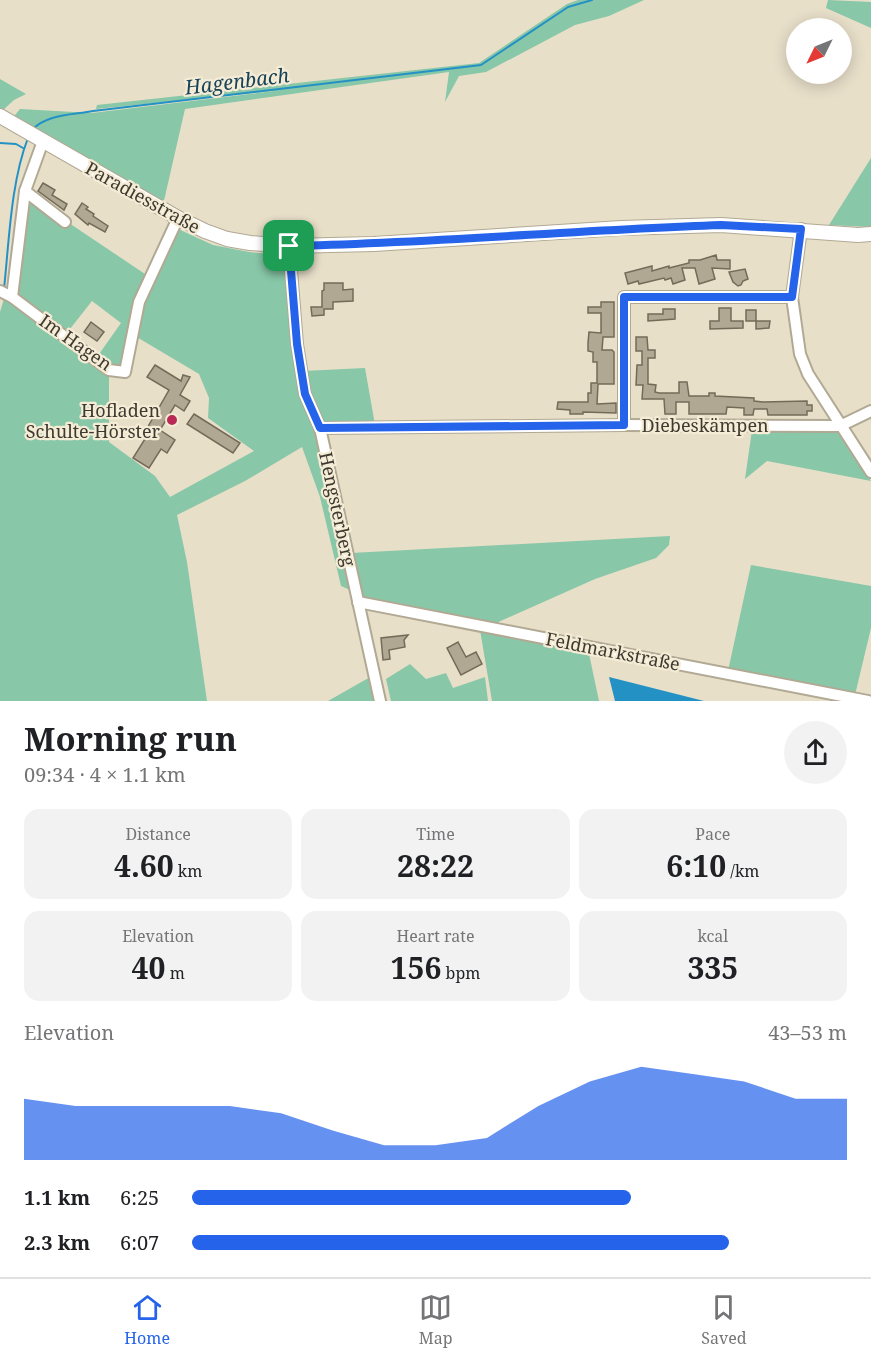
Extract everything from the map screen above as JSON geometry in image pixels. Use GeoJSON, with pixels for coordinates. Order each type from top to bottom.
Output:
{"type":"FeatureCollection","features":[{"type":"Feature","properties":{"kind":"main road","name":"Paradiesstraße"},"geometry":{"type":"LineString","coordinates":[[0,116],[178,218],[205,231],[250,243],[289,246],[374,244],[609,229],[721,225],[871,234]]}},
{"type":"Feature","properties":{"kind":"street"},"geometry":{"type":"LineString","coordinates":[[0,291],[12,297],[34,136]]}},
{"type":"Feature","properties":{"kind":"street"},"geometry":{"type":"LineString","coordinates":[[25,191],[65,222]]}},
{"type":"Feature","properties":{"kind":"street","name":"Im Hagen"},"geometry":{"type":"LineString","coordinates":[[12,297],[109,370],[125,372],[139,302],[178,218]]}},
{"type":"Feature","properties":{"kind":"street"},"geometry":{"type":"LineString","coordinates":[[801,229],[792,297],[800,354],[808,374],[871,472]]}},
{"type":"Feature","properties":{"kind":"street","name":"Hengsterberg"},"geometry":{"type":"LineString","coordinates":[[289,246],[297,344],[305,394],[320,428],[380,701]]}},
{"type":"Feature","properties":{"kind":"street"},"geometry":{"type":"LineString","coordinates":[[624,425],[624,297],[792,297]]}},
{"type":"Feature","properties":{"kind":"street","name":"Diebeskämpen"},"geometry":{"type":"LineString","coordinates":[[320,428],[624,425],[840,426],[871,411]]}},
{"type":"Feature","properties":{"kind":"street","name":"Feldmarkstraße"},"geometry":{"type":"LineString","coordinates":[[358,602],[868,701]]}},
{"type":"Feature","properties":{"kind":"green space"},"geometry":{"type":"Polygon","coordinates":[[[578,0],[644,0],[609,16],[575,25],[486,72],[459,76],[445,102],[449,72],[185,109],[163,205],[11,120],[20,109],[92,113],[274,91],[96,109],[97,105],[479,63],[567,4],[578,0]]]}},
{"type":"Feature","properties":{"kind":"green space"},"geometry":{"type":"Polygon","coordinates":[[[828,0],[871,2],[871,28],[852,18],[826,8],[828,0]]]}},
{"type":"Feature","properties":{"kind":"green space"},"geometry":{"type":"Polygon","coordinates":[[[0,79],[26,94],[14,100],[3,110],[0,110],[0,79]]]}},
{"type":"Feature","properties":{"kind":"green space"},"geometry":{"type":"Polygon","coordinates":[[[871,158],[871,227],[829,225],[871,158]]]}},
{"type":"Feature","properties":{"kind":"green space"},"geometry":{"type":"Polygon","coordinates":[[[31,200],[148,276],[129,320],[121,365],[111,366],[97,357],[121,323],[92,301],[66,334],[16,294],[28,202],[31,200]]]}},
{"type":"Feature","properties":{"kind":"green space"},"geometry":{"type":"Polygon","coordinates":[[[176,228],[213,245],[282,255],[286,258],[295,344],[318,431],[352,591],[341,586],[320,497],[302,447],[245,481],[177,515],[187,562],[207,701],[0,701],[0,312],[5,295],[109,374],[109,442],[155,476],[170,497],[254,451],[208,418],[209,398],[199,374],[135,336],[141,305],[176,228]]]}},
{"type":"Feature","properties":{"kind":"green space"},"geometry":{"type":"Polygon","coordinates":[[[365,368],[375,425],[321,426],[306,394],[303,371],[365,368]]]}},
{"type":"Feature","properties":{"kind":"green space"},"geometry":{"type":"Polygon","coordinates":[[[752,430],[839,430],[871,481],[767,461],[745,479],[752,430]]]}},
{"type":"Feature","properties":{"kind":"green space"},"geometry":{"type":"Polygon","coordinates":[[[670,536],[669,545],[656,558],[595,579],[494,624],[361,599],[351,553],[670,536]]]}},
{"type":"Feature","properties":{"kind":"green space"},"geometry":{"type":"Polygon","coordinates":[[[751,565],[871,586],[871,628],[855,695],[728,671],[751,565]]]}},
{"type":"Feature","properties":{"kind":"green space"},"geometry":{"type":"Polygon","coordinates":[[[480,630],[588,649],[599,701],[492,701],[480,630]]]}},
{"type":"Feature","properties":{"kind":"green space"},"geometry":{"type":"Polygon","coordinates":[[[410,664],[426,679],[446,673],[453,688],[485,677],[488,701],[391,701],[386,679],[410,664]]]}},
{"type":"Feature","properties":{"kind":"green space"},"geometry":{"type":"Polygon","coordinates":[[[372,676],[377,701],[328,701],[372,676]]]}},
{"type":"Feature","properties":{"kind":"water"},"geometry":{"type":"Polygon","coordinates":[[[609,677],[704,701],[615,701],[609,677]]]}},
{"type":"Feature","properties":{"kind":"building"},"geometry":{"type":"Polygon","coordinates":[[[43,183],[55,190],[52,195],[67,204],[64,210],[38,191],[43,183]]]}},
{"type":"Feature","properties":{"kind":"building"},"geometry":{"type":"Polygon","coordinates":[[[82,203],[94,214],[93,216],[108,226],[105,232],[89,223],[88,225],[75,214],[82,203]]]}},
{"type":"Feature","properties":{"kind":"building"},"geometry":{"type":"Polygon","coordinates":[[[716,255],[717,260],[730,260],[730,269],[712,268],[715,279],[699,284],[695,268],[682,268],[685,280],[673,284],[671,278],[665,280],[664,278],[639,284],[638,281],[628,284],[625,273],[652,266],[652,271],[669,266],[669,268],[689,263],[689,260],[700,260],[716,255]]]}},
{"type":"Feature","properties":{"kind":"building"},"geometry":{"type":"Polygon","coordinates":[[[745,269],[748,279],[738,286],[733,282],[729,272],[745,269]]]}},
{"type":"Feature","properties":{"kind":"building"},"geometry":{"type":"Polygon","coordinates":[[[324,283],[343,283],[343,290],[353,289],[353,301],[333,302],[333,309],[324,309],[324,315],[312,316],[311,307],[322,307],[324,283]]]}},
{"type":"Feature","properties":{"kind":"building"},"geometry":{"type":"Polygon","coordinates":[[[601,302],[614,302],[614,337],[603,337],[602,350],[614,352],[614,384],[598,384],[597,404],[616,403],[616,413],[570,414],[570,410],[557,409],[558,402],[588,402],[591,383],[597,383],[597,362],[593,362],[593,352],[588,351],[588,343],[589,332],[601,333],[601,313],[588,313],[588,307],[601,307],[601,302]]]}},
{"type":"Feature","properties":{"kind":"building"},"geometry":{"type":"Polygon","coordinates":[[[719,308],[731,308],[731,321],[743,321],[743,328],[710,329],[710,321],[719,321],[719,308]]]}},
{"type":"Feature","properties":{"kind":"building"},"geometry":{"type":"Polygon","coordinates":[[[663,309],[675,309],[675,319],[648,321],[648,314],[663,314],[663,309]]]}},
{"type":"Feature","properties":{"kind":"building"},"geometry":{"type":"Polygon","coordinates":[[[746,310],[756,310],[756,321],[746,321],[746,310]]]}},
{"type":"Feature","properties":{"kind":"building"},"geometry":{"type":"Polygon","coordinates":[[[756,321],[770,321],[769,328],[756,329],[756,321]]]}},
{"type":"Feature","properties":{"kind":"building"},"geometry":{"type":"Polygon","coordinates":[[[91,322],[104,332],[97,341],[84,332],[91,322]]]}},
{"type":"Feature","properties":{"kind":"building"},"geometry":{"type":"Polygon","coordinates":[[[636,337],[647,337],[648,350],[655,350],[655,358],[648,358],[648,384],[656,385],[655,392],[679,393],[679,382],[687,382],[689,396],[709,396],[709,393],[715,393],[715,396],[754,398],[754,401],[763,402],[807,401],[807,405],[812,405],[812,411],[807,411],[807,415],[768,415],[767,409],[754,409],[753,415],[744,415],[744,408],[727,407],[726,414],[689,414],[689,402],[676,402],[676,414],[665,414],[664,399],[642,399],[643,385],[636,385],[637,365],[642,365],[642,351],[636,351],[636,337]]]}},
{"type":"Feature","properties":{"kind":"building"},"geometry":{"type":"Polygon","coordinates":[[[155,365],[181,381],[183,375],[190,377],[180,395],[190,401],[184,411],[175,405],[160,430],[175,440],[167,453],[161,449],[149,468],[133,458],[145,439],[142,437],[169,390],[147,377],[155,365]]]}},
{"type":"Feature","properties":{"kind":"building"},"geometry":{"type":"Polygon","coordinates":[[[194,414],[240,443],[233,453],[187,424],[194,414]]]}},
{"type":"Feature","properties":{"kind":"building"},"geometry":{"type":"Polygon","coordinates":[[[408,635],[404,640],[405,647],[389,650],[390,659],[383,660],[381,638],[408,635]]]}},
{"type":"Feature","properties":{"kind":"building"},"geometry":{"type":"Polygon","coordinates":[[[458,642],[466,657],[476,652],[482,664],[461,675],[447,648],[458,642]]]}},
{"type":"Feature","properties":{"kind":"waterway","name":"Hagenbach"},"geometry":{"type":"LineString","coordinates":[[32,130],[52,118],[93,111],[481,65],[568,7],[592,0]]}},
{"type":"Feature","properties":{"kind":"waterway","name":"Hagenbach"},"geometry":{"type":"LineString","coordinates":[[4,289],[14,192],[28,138]]}},
{"type":"Feature","properties":{"kind":"waterway"},"geometry":{"type":"LineString","coordinates":[[0,143],[16,144],[23,148]]}},
{"type":"Feature","properties":{"kind":"place","name":"Hofladen Schulte-Hörster"},"geometry":{"type":"Point","coordinates":[172,420]}},
{"type":"Feature","properties":{"kind":"route"},"geometry":{"type":"LineString","coordinates":[[721,225],[801,229],[792,297],[624,297],[624,425],[320,428],[305,394],[297,344],[289,246],[374,244],[621,228],[721,225]]}}]}
